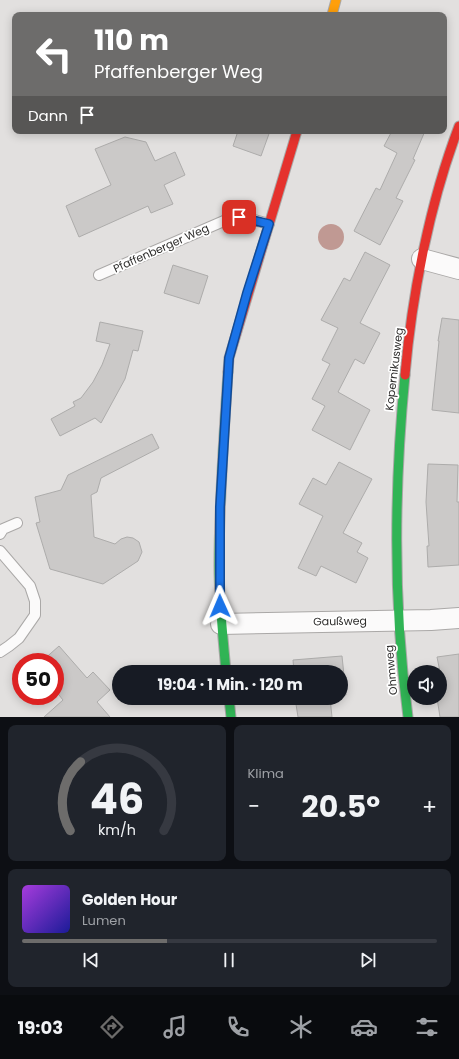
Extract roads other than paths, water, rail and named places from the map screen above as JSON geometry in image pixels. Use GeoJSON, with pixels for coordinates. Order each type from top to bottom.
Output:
{"type":"FeatureCollection","features":[{"type":"Feature","properties":{"kind":"street"},"geometry":{"type":"LineString","coordinates":[[333,12],[336,0]]}},
{"type":"Feature","properties":{"kind":"street","name":"Kopernikusweg"},"geometry":{"type":"LineString","coordinates":[[400,620],[397,559],[397,479],[401,411],[413,309],[422,259],[436,198],[459,126]]}},
{"type":"Feature","properties":{"kind":"street"},"geometry":{"type":"LineString","coordinates":[[225,665],[219,582],[220,507],[229,358],[247,293],[296,134]]}},
{"type":"Feature","properties":{"kind":"street"},"geometry":{"type":"LineString","coordinates":[[422,259],[459,268]]}},
{"type":"Feature","properties":{"kind":"street","name":"Gaußweg"},"geometry":{"type":"LineString","coordinates":[[221,624],[459,618]]}},
{"type":"Feature","properties":{"kind":"street","name":"Ohmweg"},"geometry":{"type":"LineString","coordinates":[[400,620],[408,717]]}},
{"type":"Feature","properties":{"kind":"street"},"geometry":{"type":"LineString","coordinates":[[230,705],[231,717]]}},
{"type":"Feature","properties":{"kind":"lane","name":"Pfaffenberger Weg"},"geometry":{"type":"LineString","coordinates":[[99,275],[233,217],[247,218],[269,224]]}},
{"type":"Feature","properties":{"kind":"lane"},"geometry":{"type":"LineString","coordinates":[[0,534],[4,529],[17,523]]}},
{"type":"Feature","properties":{"kind":"lane"},"geometry":{"type":"LineString","coordinates":[[0,551],[30,586],[35,601],[35,615],[19,638],[0,652]]}}]}
